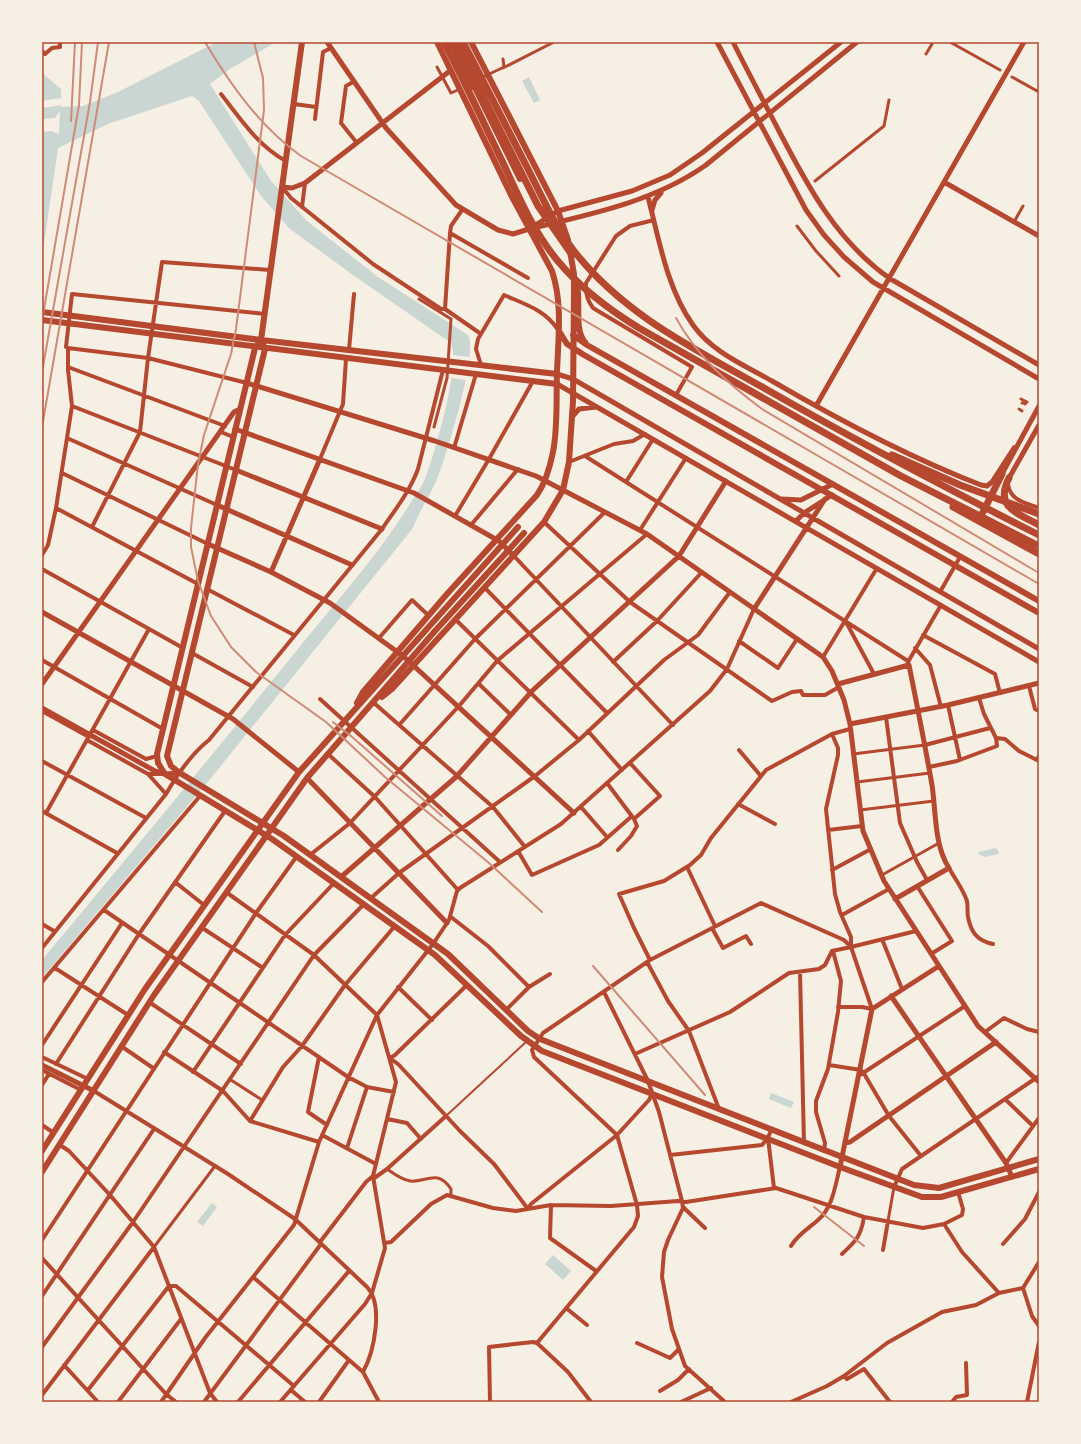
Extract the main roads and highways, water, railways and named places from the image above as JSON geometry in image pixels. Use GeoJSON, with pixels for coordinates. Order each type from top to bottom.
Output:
{"type":"FeatureCollection","features":[{"type":"Feature","properties":{"kind":"highway"},"geometry":{"type":"LineString","coordinates":[[444,42],[528,215],[545,243],[571,276],[612,311],[693,359],[902,476],[1039,546]]}},
{"type":"Feature","properties":{"kind":"highway"},"geometry":{"type":"LineString","coordinates":[[450,42],[493,136],[504,165]]}},
{"type":"Feature","properties":{"kind":"highway"},"geometry":{"type":"LineString","coordinates":[[456,42],[538,206],[564,246],[602,288],[624,306],[645,319],[855,439],[906,467],[1039,535]]}},
{"type":"Feature","properties":{"kind":"highway"},"geometry":{"type":"LineString","coordinates":[[462,42],[550,214],[566,240],[602,283],[621,301],[645,319]]}},
{"type":"Feature","properties":{"kind":"highway"},"geometry":{"type":"LineString","coordinates":[[855,439],[960,485],[1039,514]]}},
{"type":"Feature","properties":{"kind":"highway"},"geometry":{"type":"LineString","coordinates":[[902,476],[980,524],[1039,554]]}},
{"type":"Feature","properties":{"kind":"highway"},"geometry":{"type":"LineString","coordinates":[[1039,525],[1011,510],[1007,506],[1003,492],[1005,476],[982,512],[980,522],[982,527],[988,533],[1039,559]]}},
{"type":"Feature","properties":{"kind":"main road"},"geometry":{"type":"LineString","coordinates":[[302,42],[261,340],[255,348],[157,756],[158,763],[165,774],[182,786],[257,830],[297,856],[443,961],[527,1041],[542,1051],[840,1167],[922,1197],[942,1197],[1038,1171]]}},
{"type":"Feature","properties":{"kind":"main road"},"geometry":{"type":"LineString","coordinates":[[400,654],[428,615],[529,505],[546,480],[553,451],[557,384],[559,296],[556,284],[552,271],[529,229],[437,42]]}},
{"type":"Feature","properties":{"kind":"main road"},"geometry":{"type":"LineString","coordinates":[[450,42],[520,179]]}},
{"type":"Feature","properties":{"kind":"main road"},"geometry":{"type":"LineString","coordinates":[[462,42],[527,175]]}},
{"type":"Feature","properties":{"kind":"main road"},"geometry":{"type":"LineString","coordinates":[[471,42],[558,211],[570,247],[574,274],[579,291],[580,331],[583,339],[592,348]]}},
{"type":"Feature","properties":{"kind":"main road"},"geometry":{"type":"LineString","coordinates":[[375,701],[392,690],[456,620],[512,554],[544,522],[563,490],[569,462],[572,417],[574,274]]}},
{"type":"Feature","properties":{"kind":"main road"},"geometry":{"type":"LineString","coordinates":[[42,312],[261,340],[557,374]]}},
{"type":"Feature","properties":{"kind":"main road"},"geometry":{"type":"LineString","coordinates":[[42,320],[255,348],[557,384]]}},
{"type":"Feature","properties":{"kind":"main road"},"geometry":{"type":"LineString","coordinates":[[558,330],[567,344],[573,348],[1039,613]]}},
{"type":"Feature","properties":{"kind":"main road"},"geometry":{"type":"LineString","coordinates":[[573,335],[592,348],[1039,601]]}},
{"type":"Feature","properties":{"kind":"main road"},"geometry":{"type":"LineString","coordinates":[[261,340],[265,349],[167,756],[171,766],[188,778],[272,828],[448,954],[528,1031],[540,1039],[720,1109],[804,1144],[896,1179],[919,1186],[938,1188],[1008,1166],[1039,1159]]}},
{"type":"Feature","properties":{"kind":"main road"},"geometry":{"type":"LineString","coordinates":[[42,1151],[128,1015],[299,772],[351,714],[363,692],[518,527]]}},
{"type":"Feature","properties":{"kind":"main road"},"geometry":{"type":"LineString","coordinates":[[42,1172],[94,1092],[120,1046],[149,1002],[307,778],[409,661],[524,533]]}},
{"type":"Feature","properties":{"kind":"railway"},"geometry":{"type":"LineString","coordinates":[[71,121],[75,42]]}},
{"type":"Feature","properties":{"kind":"railway"},"geometry":{"type":"LineString","coordinates":[[42,321],[79,105],[82,42]]}},
{"type":"Feature","properties":{"kind":"railway"},"geometry":{"type":"LineString","coordinates":[[42,372],[90,102],[98,42]]}},
{"type":"Feature","properties":{"kind":"railway"},"geometry":{"type":"LineString","coordinates":[[42,427],[109,42]]}},
{"type":"Feature","properties":{"kind":"railway"},"geometry":{"type":"LineString","coordinates":[[205,42],[247,104],[272,132],[301,156],[1039,584]]}},
{"type":"Feature","properties":{"kind":"railway"},"geometry":{"type":"LineString","coordinates":[[254,42],[263,78],[264,110],[236,329],[231,354],[204,435],[198,464],[191,528],[191,547],[198,581],[211,616],[231,647],[256,672],[326,722],[385,777],[489,863],[542,912]]}},
{"type":"Feature","properties":{"kind":"railway"},"geometry":{"type":"LineString","coordinates":[[676,318],[684,332],[703,357],[725,379],[762,409],[1039,573]]}},
{"type":"Feature","properties":{"kind":"railway"},"geometry":{"type":"LineString","coordinates":[[333,722],[442,816]]}},
{"type":"Feature","properties":{"kind":"railway"},"geometry":{"type":"LineString","coordinates":[[593,966],[705,1095]]}},
{"type":"Feature","properties":{"kind":"railway"},"geometry":{"type":"LineString","coordinates":[[814,1207],[864,1246]]}}]}
